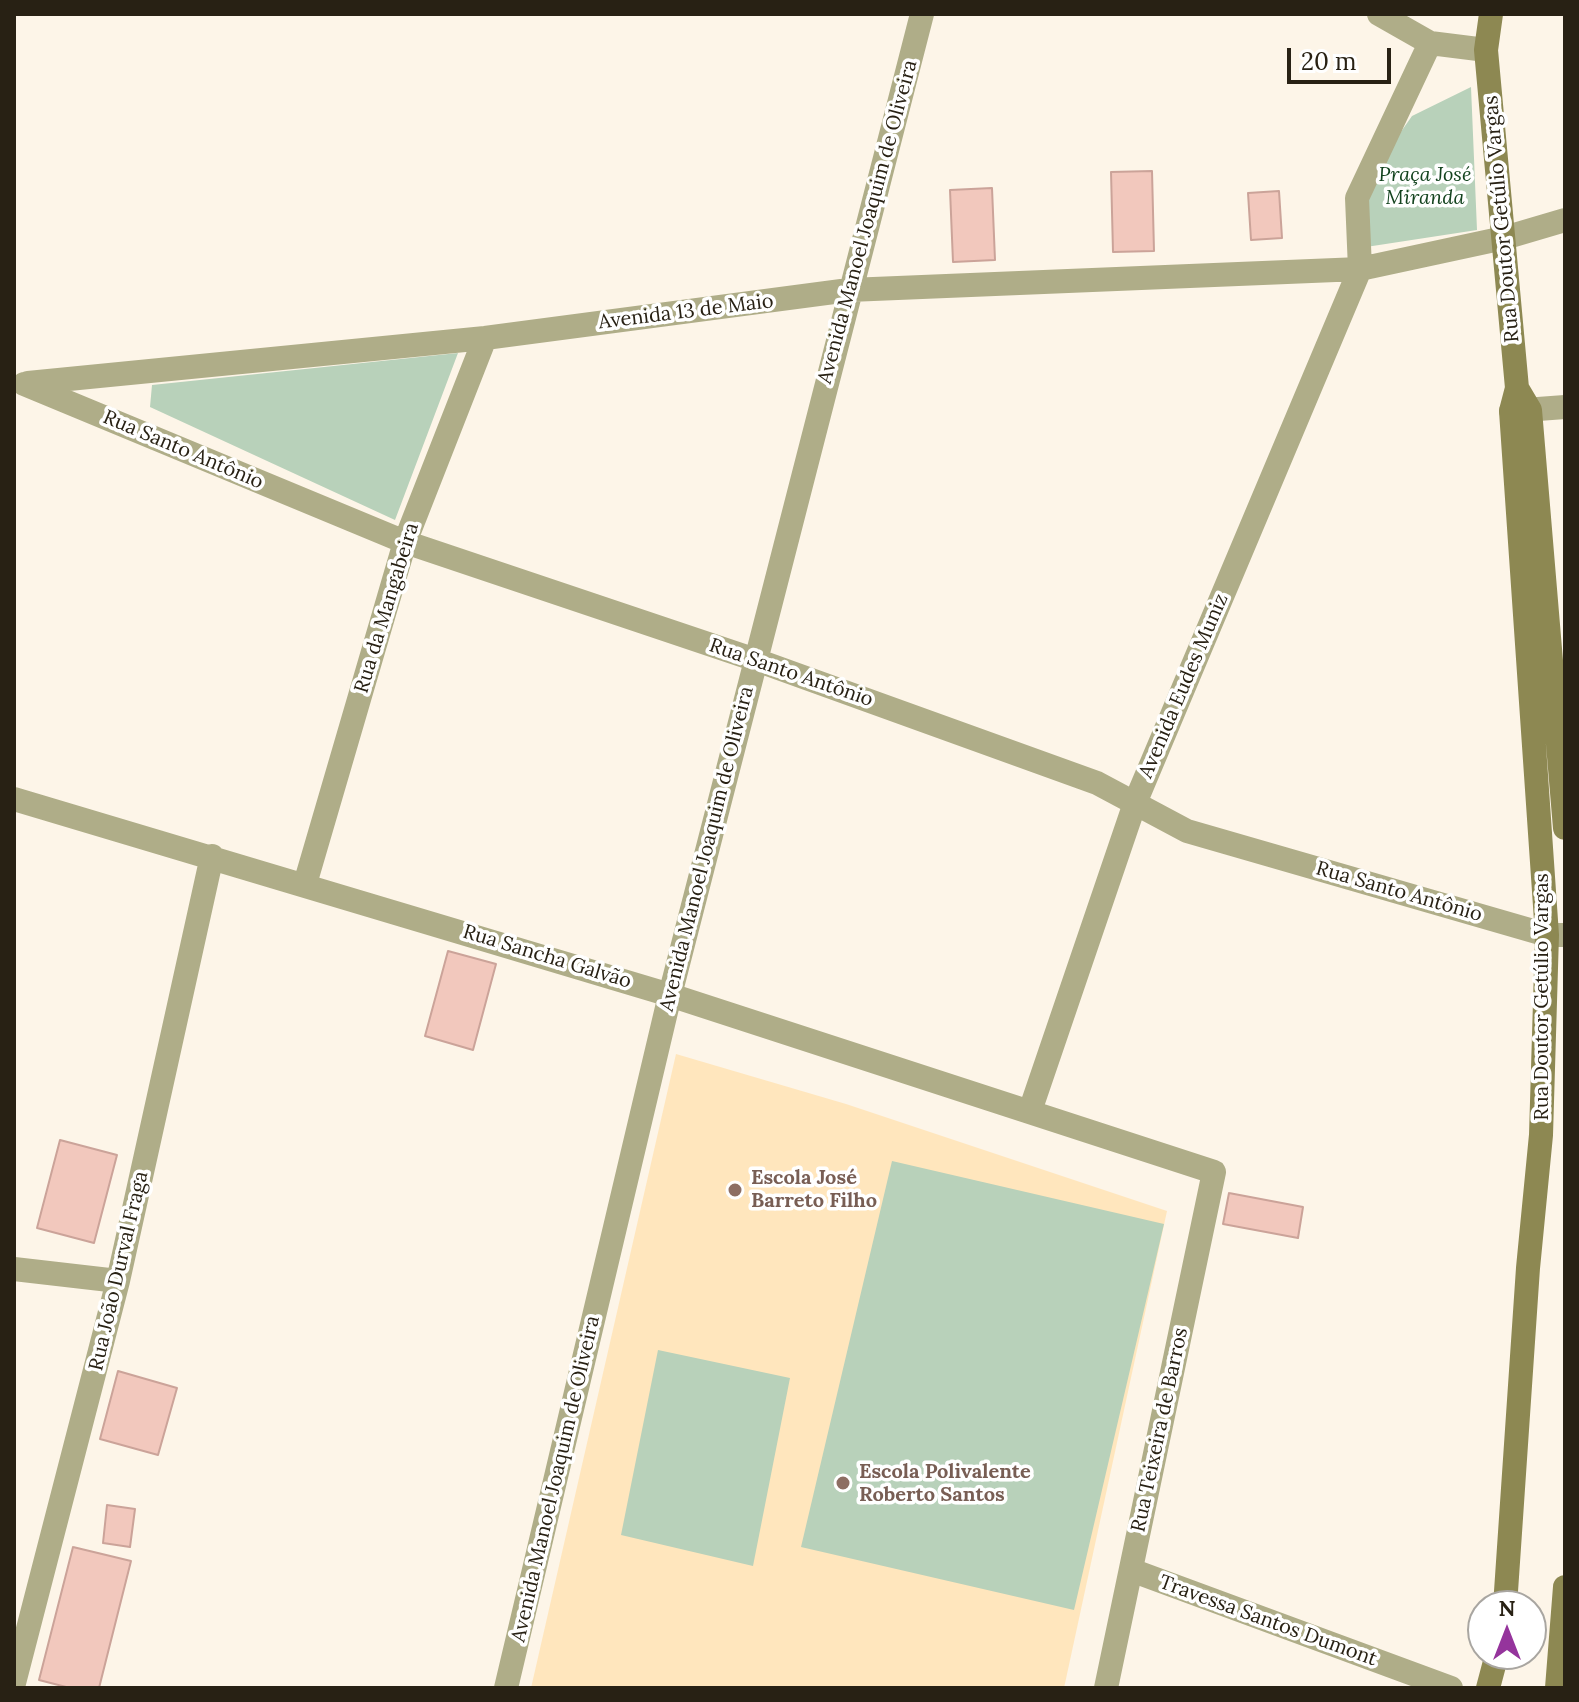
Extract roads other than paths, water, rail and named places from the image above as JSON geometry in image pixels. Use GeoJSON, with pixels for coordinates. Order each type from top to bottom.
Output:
{"type":"FeatureCollection","features":[{"type":"Feature","properties":{"kind":"main road","name":"Rua Doutor Getúlio Vargas"},"geometry":{"type":"LineString","coordinates":[[1491,14],[1486,50],[1565,828]]}},
{"type":"Feature","properties":{"kind":"main road","name":"Rua Doutor Getúlio Vargas"},"geometry":{"type":"LineString","coordinates":[[1506,1590],[1528,1268],[1556,935],[1520,403]]}},
{"type":"Feature","properties":{"kind":"main road"},"geometry":{"type":"LineString","coordinates":[[1557,1688],[1565,1587]]}},
{"type":"Feature","properties":{"kind":"street","name":"Avenida Manoel Joaquim de Oliveira"},"geometry":{"type":"LineString","coordinates":[[506,1688],[670,995],[922,14]]}},
{"type":"Feature","properties":{"kind":"street"},"geometry":{"type":"LineString","coordinates":[[1379,14],[1430,43],[1486,50]]}},
{"type":"Feature","properties":{"kind":"street"},"geometry":{"type":"LineString","coordinates":[[1430,43],[1357,198],[1360,269],[1504,238],[1565,220]]}},
{"type":"Feature","properties":{"kind":"street","name":"Avenida 13 de Maio"},"geometry":{"type":"LineString","coordinates":[[19,384],[485,338],[849,290],[1360,269]]}},
{"type":"Feature","properties":{"kind":"street","name":"Avenida Eudes Muniz"},"geometry":{"type":"LineString","coordinates":[[1030,1111],[1135,803],[1360,269]]}},
{"type":"Feature","properties":{"kind":"street","name":"Rua da Mangabeira"},"geometry":{"type":"LineString","coordinates":[[305,884],[405,542],[485,338]]}},
{"type":"Feature","properties":{"kind":"street","name":"Rua Santo Antônio"},"geometry":{"type":"LineString","coordinates":[[19,384],[405,542],[756,660],[1097,783],[1187,831],[1556,935]]}},
{"type":"Feature","properties":{"kind":"street"},"geometry":{"type":"LineString","coordinates":[[1520,403],[1565,407]]}},
{"type":"Feature","properties":{"kind":"street","name":"Rua Sancha Galvão"},"geometry":{"type":"LineString","coordinates":[[14,799],[670,995],[1214,1172]]}},
{"type":"Feature","properties":{"kind":"street","name":"Rua João Durval Fraga"},"geometry":{"type":"LineString","coordinates":[[14,1683],[118,1281],[212,856]]}},
{"type":"Feature","properties":{"kind":"street","name":"Rua Teixeira de Barros"},"geometry":{"type":"LineString","coordinates":[[1106,1688],[1214,1172]]}},
{"type":"Feature","properties":{"kind":"street"},"geometry":{"type":"LineString","coordinates":[[14,1269],[118,1281]]}},
{"type":"Feature","properties":{"kind":"street","name":"Travessa Santos Dumont"},"geometry":{"type":"LineString","coordinates":[[1131,1570],[1451,1688]]}},
{"type":"Feature","properties":{"kind":"place","name":"Escola José Barreto Filho"},"geometry":{"type":"Point","coordinates":[735,1190]}},
{"type":"Feature","properties":{"kind":"place","name":"Escola Polivalente Roberto Santos"},"geometry":{"type":"Point","coordinates":[843,1483]}},
{"type":"Feature","properties":{"kind":"park label","name":"Praça José Miranda"},"geometry":{"type":"Point","coordinates":[1425,186]}}]}
